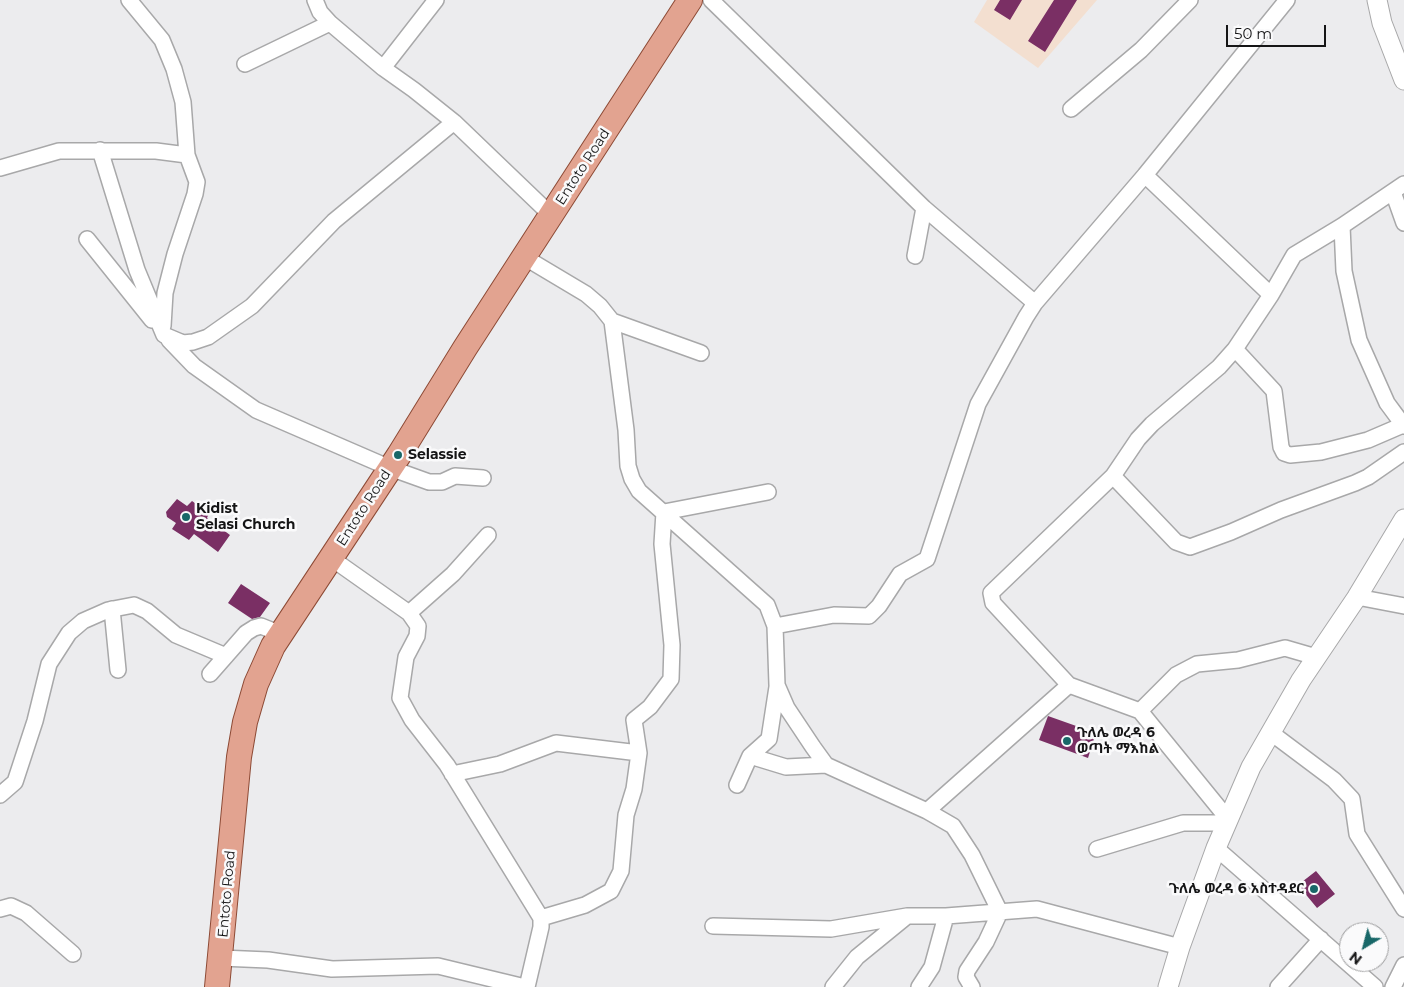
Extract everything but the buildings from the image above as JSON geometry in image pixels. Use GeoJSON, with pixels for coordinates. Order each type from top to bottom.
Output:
{"type":"FeatureCollection","features":[{"type":"Feature","properties":{"kind":"main road","name":"Entoto Road"},"geometry":{"type":"LineString","coordinates":[[217,987],[239,757],[245,722],[256,684],[281,634],[332,558],[690,0]]}},
{"type":"Feature","properties":{"kind":"street"},"geometry":{"type":"LineString","coordinates":[[129,0],[162,40],[174,69],[182,102],[187,155],[197,182],[165,293],[162,314],[164,335]]}},
{"type":"Feature","properties":{"kind":"street"},"geometry":{"type":"LineString","coordinates":[[315,0],[320,12],[330,23],[383,68],[454,122],[551,215]]}},
{"type":"Feature","properties":{"kind":"street"},"geometry":{"type":"LineString","coordinates":[[383,68],[436,0]]}},
{"type":"Feature","properties":{"kind":"street"},"geometry":{"type":"LineString","coordinates":[[711,0],[924,208],[1036,302]]}},
{"type":"Feature","properties":{"kind":"street"},"geometry":{"type":"LineString","coordinates":[[1071,109],[1142,50],[1190,0]]}},
{"type":"Feature","properties":{"kind":"street"},"geometry":{"type":"LineString","coordinates":[[774,626],[834,615],[869,616],[879,606],[900,574],[927,559],[931,553],[978,404],[1036,302],[1145,175],[1287,0]]}},
{"type":"Feature","properties":{"kind":"street"},"geometry":{"type":"LineString","coordinates":[[1377,0],[1382,23],[1404,80]]}},
{"type":"Feature","properties":{"kind":"street"},"geometry":{"type":"LineString","coordinates":[[245,64],[330,23]]}},
{"type":"Feature","properties":{"kind":"street"},"geometry":{"type":"LineString","coordinates":[[100,150],[137,270],[164,335],[183,342],[192,342],[208,337],[252,306],[334,221],[454,122]]}},
{"type":"Feature","properties":{"kind":"street"},"geometry":{"type":"LineString","coordinates":[[0,168],[59,151],[156,151],[187,155]]}},
{"type":"Feature","properties":{"kind":"street"},"geometry":{"type":"LineString","coordinates":[[1145,175],[1271,295]]}},
{"type":"Feature","properties":{"kind":"street"},"geometry":{"type":"LineString","coordinates":[[1227,821],[1140,711],[1069,685],[993,603],[991,593],[1113,476],[1138,439],[1152,424],[1219,367],[1235,349],[1271,295],[1294,255],[1399,188],[1404,223]]}},
{"type":"Feature","properties":{"kind":"street"},"geometry":{"type":"LineString","coordinates":[[915,256],[924,208]]}},
{"type":"Feature","properties":{"kind":"street"},"geometry":{"type":"LineString","coordinates":[[1235,349],[1274,391],[1281,447],[1284,453],[1290,455],[1321,452],[1368,440],[1404,425],[1387,403],[1359,340],[1344,270],[1342,226]]}},
{"type":"Feature","properties":{"kind":"street"},"geometry":{"type":"LineString","coordinates":[[87,239],[164,335],[194,366],[256,410],[390,468],[436,484],[455,476],[483,478]]}},
{"type":"Feature","properties":{"kind":"street"},"geometry":{"type":"LineString","coordinates":[[524,257],[586,294],[600,306],[612,321],[626,430],[628,466],[639,491],[767,605],[774,626],[777,685],[769,739],[750,756],[737,784]]}},
{"type":"Feature","properties":{"kind":"street"},"geometry":{"type":"LineString","coordinates":[[612,321],[702,353]]}},
{"type":"Feature","properties":{"kind":"street"},"geometry":{"type":"LineString","coordinates":[[1113,476],[1176,542],[1190,547],[1281,510],[1355,483],[1368,477],[1404,452]]}},
{"type":"Feature","properties":{"kind":"street"},"geometry":{"type":"LineString","coordinates":[[664,512],[768,492]]}},
{"type":"Feature","properties":{"kind":"street"},"geometry":{"type":"LineString","coordinates":[[541,918],[585,905],[611,891],[618,880],[623,859],[626,815],[634,789],[639,753],[634,720],[650,707],[671,679],[672,645],[662,544],[664,512]]}},
{"type":"Feature","properties":{"kind":"street"},"geometry":{"type":"LineString","coordinates":[[1168,987],[1180,947],[1216,848],[1251,767],[1316,657],[1358,597],[1404,519]]}},
{"type":"Feature","properties":{"kind":"street"},"geometry":{"type":"LineString","coordinates":[[409,613],[453,574],[488,535]]}},
{"type":"Feature","properties":{"kind":"street"},"geometry":{"type":"LineString","coordinates":[[221,958],[268,960],[332,969],[438,966],[526,987],[541,927],[541,918],[452,774],[412,720],[400,698],[406,657],[417,636],[418,626],[409,613],[332,558]]}},
{"type":"Feature","properties":{"kind":"street"},"geometry":{"type":"LineString","coordinates":[[1358,597],[1404,606]]}},
{"type":"Feature","properties":{"kind":"street"},"geometry":{"type":"LineString","coordinates":[[0,795],[15,782],[35,721],[44,678],[54,652],[76,626],[112,609],[134,605],[146,611],[176,635],[226,656]]}},
{"type":"Feature","properties":{"kind":"street"},"geometry":{"type":"LineString","coordinates":[[112,609],[118,670]]}},
{"type":"Feature","properties":{"kind":"street"},"geometry":{"type":"LineString","coordinates":[[210,674],[246,633],[254,628],[261,626],[281,634]]}},
{"type":"Feature","properties":{"kind":"street"},"geometry":{"type":"LineString","coordinates":[[1140,711],[1176,675],[1197,664],[1247,658],[1285,648],[1316,657]]}},
{"type":"Feature","properties":{"kind":"street"},"geometry":{"type":"LineString","coordinates":[[777,685],[788,708],[826,765]]}},
{"type":"Feature","properties":{"kind":"street"},"geometry":{"type":"LineString","coordinates":[[927,811],[1069,685]]}},
{"type":"Feature","properties":{"kind":"street"},"geometry":{"type":"LineString","coordinates":[[1270,732],[1334,780],[1352,799],[1357,834],[1404,909]]}},
{"type":"Feature","properties":{"kind":"street"},"geometry":{"type":"LineString","coordinates":[[452,774],[500,764],[556,743],[639,753]]}},
{"type":"Feature","properties":{"kind":"street"},"geometry":{"type":"LineString","coordinates":[[750,756],[786,767],[826,765],[927,811],[953,826],[972,855],[1000,912]]}},
{"type":"Feature","properties":{"kind":"street"},"geometry":{"type":"LineString","coordinates":[[1097,848],[1183,823],[1227,821]]}},
{"type":"Feature","properties":{"kind":"street"},"geometry":{"type":"LineString","coordinates":[[1216,848],[1375,987]]}},
{"type":"Feature","properties":{"kind":"street"},"geometry":{"type":"LineString","coordinates":[[0,909],[11,906],[26,913],[73,954]]}},
{"type":"Feature","properties":{"kind":"street"},"geometry":{"type":"LineString","coordinates":[[713,926],[831,929],[907,916],[946,916],[1037,909],[1180,947]]}},
{"type":"Feature","properties":{"kind":"street"},"geometry":{"type":"LineString","coordinates":[[972,987],[966,977],[966,971],[986,942],[1000,912]]}},
{"type":"Feature","properties":{"kind":"street"},"geometry":{"type":"LineString","coordinates":[[833,987],[857,957],[907,916]]}},
{"type":"Feature","properties":{"kind":"street"},"geometry":{"type":"LineString","coordinates":[[919,987],[932,967],[946,916]]}},
{"type":"Feature","properties":{"kind":"street"},"geometry":{"type":"LineString","coordinates":[[1278,987],[1321,940]]}},
{"type":"Feature","properties":{"kind":"shaded area"},"geometry":{"type":"Polygon","coordinates":[[[987,0],[1097,0],[1038,68],[974,22],[987,0]]]}},
{"type":"Feature","properties":{"kind":"place","name":"Selassie"},"geometry":{"type":"Point","coordinates":[398,455]}},
{"type":"Feature","properties":{"kind":"place","name":"Kidist Selasi Church"},"geometry":{"type":"Point","coordinates":[186,517]}},
{"type":"Feature","properties":{"kind":"place","name":"ጉለሌ ወረዳ 6 ወጣት ማእከል"},"geometry":{"type":"Point","coordinates":[1067,741]}},
{"type":"Feature","properties":{"kind":"place","name":"ጉለሌ ወረዳ 6 አስተዳደር"},"geometry":{"type":"Point","coordinates":[1314,889]}}]}
